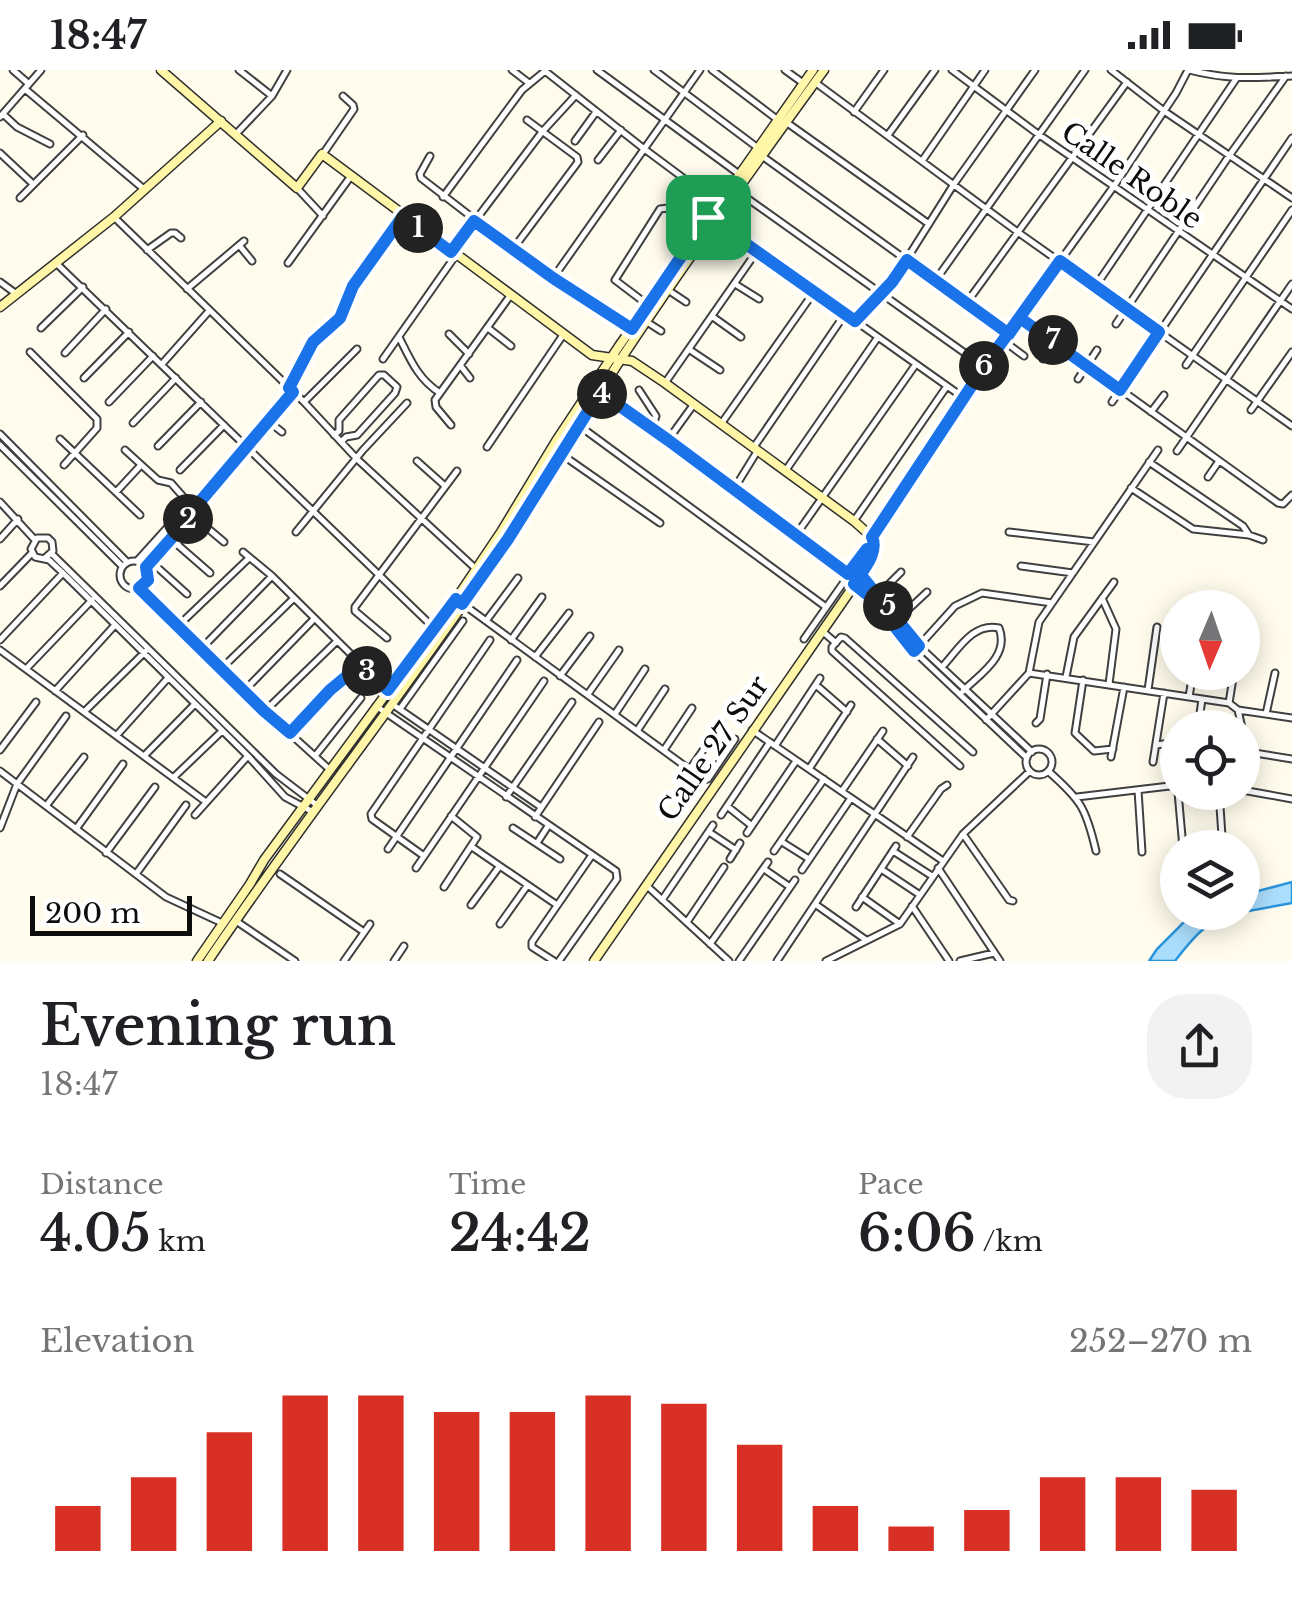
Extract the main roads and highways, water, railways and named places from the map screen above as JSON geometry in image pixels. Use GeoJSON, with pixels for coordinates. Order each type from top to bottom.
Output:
{"type":"FeatureCollection","features":[{"type":"Feature","properties":{"kind":"main road"},"geometry":{"type":"LineString","coordinates":[[162,70],[297,188],[322,154],[563,335],[592,355],[632,361],[665,382],[872,537]]}},
{"type":"Feature","properties":{"kind":"main road"},"geometry":{"type":"LineString","coordinates":[[782,121],[813,70]]}},
{"type":"Feature","properties":{"kind":"main road"},"geometry":{"type":"LineString","coordinates":[[721,206],[824,70]]}},
{"type":"Feature","properties":{"kind":"main road"},"geometry":{"type":"LineString","coordinates":[[0,307],[114,217],[221,121]]}},
{"type":"Feature","properties":{"kind":"main road"},"geometry":{"type":"LineString","coordinates":[[208,961],[386,713],[396,707],[476,569],[616,359],[668,290],[739,174],[760,152]]}},
{"type":"Feature","properties":{"kind":"main road"},"geometry":{"type":"LineString","coordinates":[[196,961],[329,769],[434,628],[508,539],[600,392],[632,329],[700,229],[712,219]]}},
{"type":"Feature","properties":{"kind":"main road","name":"Calle 27 Sur"},"geometry":{"type":"LineString","coordinates":[[868,560],[872,537]]}},
{"type":"Feature","properties":{"kind":"main road","name":"Calle 27 Sur"},"geometry":{"type":"LineString","coordinates":[[594,961],[854,584],[876,549],[872,537]]}},
{"type":"Feature","properties":{"kind":"water"},"geometry":{"type":"Polygon","coordinates":[[[1292,882],[1292,903],[1260,909],[1260,890],[1292,882]]]}},
{"type":"Feature","properties":{"kind":"water"},"geometry":{"type":"Polygon","coordinates":[[[1176,930],[1202,930],[1175,961],[1149,961],[1176,930]]]}}]}
